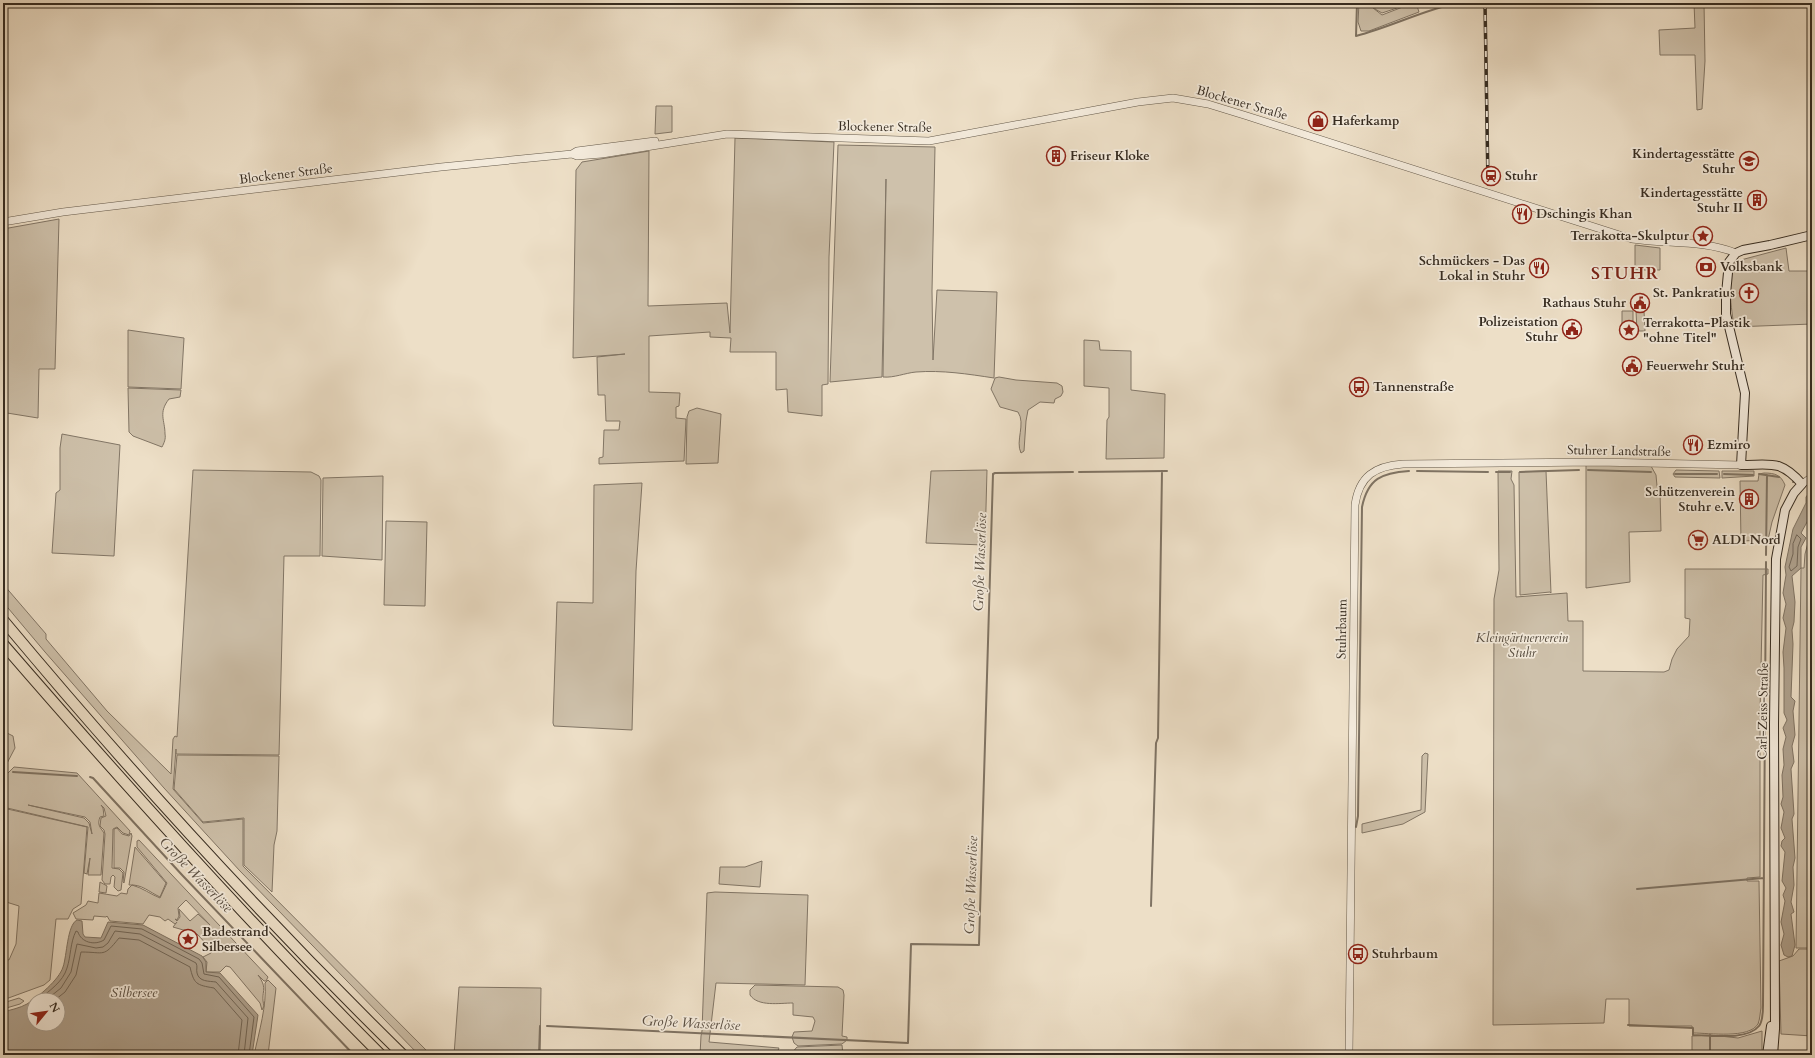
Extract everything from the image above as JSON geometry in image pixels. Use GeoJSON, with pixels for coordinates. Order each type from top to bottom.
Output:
{"type":"FeatureCollection","features":[{"type":"Feature","properties":{"kind":"highway"},"geometry":{"type":"LineString","coordinates":[[3,620],[103,737],[195,838],[326,978],[403,1055]]}},
{"type":"Feature","properties":{"kind":"highway"},"geometry":{"type":"LineString","coordinates":[[3,644],[184,850],[273,945],[381,1055]]}},
{"type":"Feature","properties":{"kind":"main road"},"geometry":{"type":"LineString","coordinates":[[1802,484],[1793,473],[1782,466],[1741,465],[1745,393],[1727,318],[1726,302],[1729,262],[1736,253],[1745,249],[1770,245],[1812,234]]}},
{"type":"Feature","properties":{"kind":"main road","name":"Carl-Zeiss-Straße"},"geometry":{"type":"LineString","coordinates":[[1773,1055],[1776,559],[1785,510],[1794,492],[1802,484]]}},
{"type":"Feature","properties":{"kind":"main road","name":"Carl-Zeiss-Straße"},"geometry":{"type":"LineString","coordinates":[[1767,1055],[1770,1028],[1774,1013]]}},
{"type":"Feature","properties":{"kind":"street","name":"Blockener Straße"},"geometry":{"type":"LineString","coordinates":[[3,222],[63,212],[435,168],[572,154],[577,156],[602,154],[727,134],[929,142],[1138,102],[1178,98],[1208,104],[1234,112],[1632,239],[1650,242],[1720,247],[1736,253]]}},
{"type":"Feature","properties":{"kind":"street","name":"Stuhrer Landstraße"},"geometry":{"type":"LineString","coordinates":[[1372,473],[1385,466],[1408,464],[1597,462],[1741,465]]}},
{"type":"Feature","properties":{"kind":"street","name":"Stuhrbaum"},"geometry":{"type":"LineString","coordinates":[[1349,1055],[1355,505],[1361,485],[1372,473]]}},
{"type":"Feature","properties":{"kind":"street"},"geometry":{"type":"LineString","coordinates":[[1802,484],[1812,477]]}},
{"type":"Feature","properties":{"kind":"green space"},"geometry":{"type":"Polygon","coordinates":[[[1359,3],[1372,3],[1373,8],[1382,15],[1413,3],[1417,6],[1419,12],[1369,31],[1361,31],[1358,22],[1359,3]]]}},
{"type":"Feature","properties":{"kind":"green space"},"geometry":{"type":"Polygon","coordinates":[[[1373,3],[1412,3],[1382,13],[1375,9],[1373,3]]]}},
{"type":"Feature","properties":{"kind":"green space"},"geometry":{"type":"Polygon","coordinates":[[[1694,3],[1704,3],[1705,61],[1702,109],[1697,110],[1695,55],[1660,55],[1659,30],[1695,28],[1694,3]]]}},
{"type":"Feature","properties":{"kind":"green space"},"geometry":{"type":"Polygon","coordinates":[[[656,106],[672,106],[672,132],[655,134],[656,106]]]}},
{"type":"Feature","properties":{"kind":"green space"},"geometry":{"type":"Polygon","coordinates":[[[735,138],[834,142],[829,257],[828,384],[822,385],[822,416],[788,412],[787,389],[776,390],[776,352],[730,352],[731,338],[710,337],[710,332],[649,336],[649,392],[680,393],[679,406],[676,407],[676,418],[686,419],[684,461],[599,464],[599,458],[603,457],[604,430],[619,430],[620,421],[606,421],[605,395],[598,395],[597,357],[625,354],[573,358],[576,170],[582,162],[649,151],[648,306],[727,303],[730,333],[735,138]]]}},
{"type":"Feature","properties":{"kind":"green space"},"geometry":{"type":"Polygon","coordinates":[[[838,145],[935,147],[932,291],[933,360],[937,290],[997,292],[994,378],[945,372],[916,372],[883,377],[886,179],[882,377],[830,382],[838,145]]]}},
{"type":"Feature","properties":{"kind":"green space"},"geometry":{"type":"Polygon","coordinates":[[[59,219],[55,369],[39,369],[38,418],[7,413],[3,410],[3,229],[59,219]]]}},
{"type":"Feature","properties":{"kind":"green space"},"geometry":{"type":"Polygon","coordinates":[[[1635,245],[1660,248],[1660,270],[1635,270],[1635,245]]]}},
{"type":"Feature","properties":{"kind":"green space"},"geometry":{"type":"Polygon","coordinates":[[[1786,248],[1789,271],[1812,271],[1812,324],[1734,327],[1730,293],[1733,267],[1737,261],[1786,248]]]}},
{"type":"Feature","properties":{"kind":"green space"},"geometry":{"type":"Polygon","coordinates":[[[1622,311],[1633,311],[1633,331],[1622,333],[1622,311]]]}},
{"type":"Feature","properties":{"kind":"green space"},"geometry":{"type":"Polygon","coordinates":[[[1636,311],[1644,311],[1645,331],[1637,331],[1636,311]]]}},
{"type":"Feature","properties":{"kind":"green space"},"geometry":{"type":"Polygon","coordinates":[[[128,330],[184,338],[181,389],[128,387],[128,330]]]}},
{"type":"Feature","properties":{"kind":"green space"},"geometry":{"type":"Polygon","coordinates":[[[1084,340],[1099,341],[1100,350],[1131,351],[1131,390],[1165,394],[1164,458],[1106,459],[1107,420],[1109,417],[1109,388],[1084,386],[1084,340]]]}},
{"type":"Feature","properties":{"kind":"green space"},"geometry":{"type":"Polygon","coordinates":[[[999,377],[1016,380],[1057,383],[1062,386],[1063,392],[1061,396],[1055,399],[1054,403],[1040,402],[1028,410],[1024,451],[1021,453],[1019,443],[1021,422],[1018,412],[1000,407],[991,389],[995,378],[999,377]]]}},
{"type":"Feature","properties":{"kind":"green space"},"geometry":{"type":"Polygon","coordinates":[[[128,388],[181,390],[180,397],[169,399],[164,408],[163,416],[165,438],[162,447],[133,436],[129,432],[128,388]]]}},
{"type":"Feature","properties":{"kind":"green space"},"geometry":{"type":"Polygon","coordinates":[[[697,408],[721,414],[718,463],[686,464],[687,417],[689,411],[697,408]]]}},
{"type":"Feature","properties":{"kind":"green space"},"geometry":{"type":"Polygon","coordinates":[[[62,434],[120,445],[114,556],[52,553],[56,493],[60,490],[60,448],[62,434]]]}},
{"type":"Feature","properties":{"kind":"green space"},"geometry":{"type":"Polygon","coordinates":[[[1586,464],[1651,466],[1656,475],[1657,486],[1660,491],[1661,531],[1629,532],[1630,582],[1586,588],[1586,464]]]}},
{"type":"Feature","properties":{"kind":"green space"},"geometry":{"type":"Polygon","coordinates":[[[193,470],[311,472],[319,476],[321,480],[320,556],[284,556],[279,755],[176,754],[176,749],[173,789],[203,823],[243,819],[243,866],[431,1055],[419,1055],[240,871],[164,788],[3,602],[3,584],[46,634],[46,639],[107,711],[171,774],[173,739],[175,736],[177,737],[193,470]]]}},
{"type":"Feature","properties":{"kind":"green space"},"geometry":{"type":"Polygon","coordinates":[[[987,470],[985,545],[926,543],[931,471],[987,470]]]}},
{"type":"Feature","properties":{"kind":"green space"},"geometry":{"type":"Polygon","coordinates":[[[1676,470],[1719,471],[1720,478],[1675,477],[1673,474],[1676,470]]]}},
{"type":"Feature","properties":{"kind":"green space","name":"Kleingärtnerverein Stuhr"},"geometry":{"type":"Polygon","coordinates":[[[1498,471],[1512,471],[1511,479],[1514,485],[1516,597],[1567,593],[1568,621],[1583,621],[1583,671],[1664,672],[1669,670],[1677,649],[1689,636],[1690,619],[1685,618],[1685,569],[1768,569],[1768,574],[1763,575],[1760,714],[1760,877],[1747,878],[1747,881],[1759,881],[1761,1008],[1758,1024],[1753,1029],[1746,1032],[1718,1034],[1693,1033],[1692,1026],[1629,1026],[1629,999],[1606,999],[1604,1023],[1493,1025],[1494,599],[1499,570],[1498,471]]]}},
{"type":"Feature","properties":{"kind":"green space"},"geometry":{"type":"Polygon","coordinates":[[[1546,471],[1551,593],[1520,595],[1519,472],[1546,471]]]}},
{"type":"Feature","properties":{"kind":"green space"},"geometry":{"type":"Polygon","coordinates":[[[1722,471],[1754,471],[1754,476],[1722,478],[1722,471]]]}},
{"type":"Feature","properties":{"kind":"green space"},"geometry":{"type":"Polygon","coordinates":[[[1764,473],[1777,475],[1782,479],[1785,485],[1772,522],[1768,540],[1741,541],[1740,481],[1758,481],[1759,474],[1764,473]]]}},
{"type":"Feature","properties":{"kind":"green space"},"geometry":{"type":"Polygon","coordinates":[[[383,476],[382,560],[322,556],[323,478],[383,476]]]}},
{"type":"Feature","properties":{"kind":"green space"},"geometry":{"type":"Polygon","coordinates":[[[642,483],[636,571],[632,730],[554,726],[557,602],[593,603],[594,485],[642,483]]]}},
{"type":"Feature","properties":{"kind":"green space"},"geometry":{"type":"Polygon","coordinates":[[[386,521],[427,522],[425,606],[384,605],[386,521]]]}},
{"type":"Feature","properties":{"kind":"green space"},"geometry":{"type":"Polygon","coordinates":[[[1812,528],[1812,948],[1796,948],[1801,568],[1804,568],[1805,554],[1812,528]]]}},
{"type":"Feature","properties":{"kind":"green space"},"geometry":{"type":"Polygon","coordinates":[[[3,733],[13,736],[15,748],[3,771],[3,733]]]}},
{"type":"Feature","properties":{"kind":"green space"},"geometry":{"type":"Polygon","coordinates":[[[1425,753],[1428,754],[1425,812],[1403,824],[1362,833],[1362,824],[1421,810],[1422,756],[1425,753]]]}},
{"type":"Feature","properties":{"kind":"green space"},"geometry":{"type":"Polygon","coordinates":[[[177,755],[279,756],[277,831],[274,845],[272,892],[244,865],[244,818],[203,822],[174,789],[177,755]]]}},
{"type":"Feature","properties":{"kind":"green space"},"geometry":{"type":"Polygon","coordinates":[[[14,767],[77,773],[130,831],[129,835],[123,833],[117,827],[113,829],[112,868],[119,869],[123,873],[121,890],[118,891],[114,887],[115,877],[113,875],[111,877],[110,884],[105,884],[102,880],[105,834],[104,830],[100,826],[101,818],[106,816],[104,808],[101,805],[104,816],[100,817],[99,824],[100,827],[104,833],[101,875],[88,875],[90,858],[87,874],[84,873],[88,827],[3,807],[3,778],[14,767]],[[28,805],[84,818],[89,823],[92,834],[90,822],[85,817],[28,805]]]}},
{"type":"Feature","properties":{"kind":"green space"},"geometry":{"type":"Polygon","coordinates":[[[3,808],[87,827],[81,904],[73,909],[68,919],[56,919],[50,980],[44,985],[3,1000],[3,959],[9,960],[16,944],[19,906],[3,901],[3,808]]]}},
{"type":"Feature","properties":{"kind":"green space"},"geometry":{"type":"Polygon","coordinates":[[[117,828],[122,834],[129,836],[131,833],[132,836],[124,883],[124,872],[120,868],[114,868],[114,829],[117,828]]]}},
{"type":"Feature","properties":{"kind":"green space"},"geometry":{"type":"Polygon","coordinates":[[[139,840],[268,977],[266,981],[264,981],[258,975],[264,987],[264,1006],[262,1010],[260,1003],[230,967],[226,966],[220,972],[206,972],[207,962],[203,957],[211,953],[212,950],[197,934],[173,927],[177,922],[175,924],[168,919],[165,921],[160,917],[149,915],[143,924],[110,921],[107,916],[94,916],[93,920],[76,919],[73,913],[86,905],[88,901],[98,903],[99,893],[117,896],[121,893],[127,894],[128,889],[132,885],[160,898],[167,883],[137,847],[137,841],[139,840]],[[186,900],[178,908],[179,916],[177,920],[175,919],[177,921],[180,917],[179,909],[190,921],[198,914],[210,925],[186,900]]]}},
{"type":"Feature","properties":{"kind":"green space"},"geometry":{"type":"Polygon","coordinates":[[[135,847],[166,883],[160,897],[142,887],[129,885],[135,847]]]}},
{"type":"Feature","properties":{"kind":"green space"},"geometry":{"type":"Polygon","coordinates":[[[762,861],[760,887],[719,884],[720,867],[745,867],[762,861]]]}},
{"type":"Feature","properties":{"kind":"green space"},"geometry":{"type":"Polygon","coordinates":[[[100,882],[107,886],[106,893],[99,892],[100,882]]]}},
{"type":"Feature","properties":{"kind":"green space"},"geometry":{"type":"Polygon","coordinates":[[[707,893],[808,895],[805,985],[716,983],[709,1042],[779,1048],[776,1055],[700,1055],[707,893]]]}},
{"type":"Feature","properties":{"kind":"green space"},"geometry":{"type":"Polygon","coordinates":[[[1799,949],[1812,949],[1812,1036],[1781,1034],[1779,961],[1793,956],[1799,949]]]}},
{"type":"Feature","properties":{"kind":"green space"},"geometry":{"type":"Polygon","coordinates":[[[268,980],[276,988],[268,1055],[254,1055],[264,1009],[265,983],[268,980]]]}},
{"type":"Feature","properties":{"kind":"green space"},"geometry":{"type":"Polygon","coordinates":[[[755,985],[838,987],[843,990],[844,995],[842,1036],[847,1037],[847,1040],[842,1044],[798,1046],[794,1043],[792,1037],[794,1032],[812,1031],[815,1021],[813,1017],[793,1015],[793,1003],[770,1004],[754,999],[750,995],[750,990],[755,985]]]}},
{"type":"Feature","properties":{"kind":"green space"},"geometry":{"type":"Polygon","coordinates":[[[459,987],[541,988],[540,1055],[454,1055],[459,987]]]}},
{"type":"Feature","properties":{"kind":"green space"},"geometry":{"type":"Polygon","coordinates":[[[19,998],[24,1001],[20,1004],[3,1009],[3,1003],[19,998]]]}},
{"type":"Feature","properties":{"kind":"green space"},"geometry":{"type":"Polygon","coordinates":[[[1762,1031],[1762,1055],[1692,1055],[1692,1036],[1711,1035],[1738,1038],[1762,1031]]]}},
{"type":"Feature","properties":{"kind":"green space"},"geometry":{"type":"Polygon","coordinates":[[[842,1045],[843,1055],[790,1055],[797,1047],[842,1045]]]}},
{"type":"Feature","properties":{"kind":"water"},"geometry":{"type":"Polygon","coordinates":[[[1812,489],[1812,513],[1801,533],[1806,538],[1801,547],[1801,568],[1792,576],[1795,602],[1792,630],[1793,644],[1791,697],[1795,701],[1793,711],[1795,735],[1792,746],[1794,762],[1791,769],[1794,814],[1792,819],[1795,858],[1793,867],[1794,885],[1791,902],[1794,912],[1791,914],[1795,945],[1792,956],[1788,957],[1784,955],[1781,945],[1784,934],[1781,922],[1785,901],[1783,895],[1786,888],[1782,881],[1785,852],[1781,846],[1782,841],[1785,838],[1781,828],[1784,812],[1781,804],[1783,797],[1783,749],[1786,737],[1783,728],[1787,720],[1784,713],[1783,652],[1786,628],[1783,618],[1786,604],[1783,593],[1786,575],[1785,567],[1793,529],[1806,503],[1806,497],[1812,489]]]}},
{"type":"Feature","properties":{"kind":"water","name":"Silbersee"},"geometry":{"type":"Polygon","coordinates":[[[77,920],[82,921],[83,934],[85,937],[101,938],[108,922],[143,925],[202,956],[206,962],[206,972],[220,973],[258,1015],[252,1055],[3,1055],[3,1012],[26,1004],[26,1032],[66,1032],[66,992],[43,992],[53,983],[61,972],[71,928],[77,920]]]}},
{"type":"Feature","properties":{"kind":"waterway"},"geometry":{"type":"LineString","coordinates":[[1357,3],[1356,36],[1456,3]]}},
{"type":"Feature","properties":{"kind":"waterway","name":"Große Wasserlöse"},"geometry":{"type":"LineString","coordinates":[[1520,472],[1579,470]]}},
{"type":"Feature","properties":{"kind":"waterway","name":"Große Wasserlöse"},"geometry":{"type":"LineString","coordinates":[[1588,470],[1651,472]]}},
{"type":"Feature","properties":{"kind":"waterway"},"geometry":{"type":"LineString","coordinates":[[1151,906],[1156,743],[1158,738],[1162,471]]}},
{"type":"Feature","properties":{"kind":"waterway","name":"Große Wasserlöse"},"geometry":{"type":"LineString","coordinates":[[1079,472],[1167,471]]}},
{"type":"Feature","properties":{"kind":"waterway"},"geometry":{"type":"LineString","coordinates":[[1356,827],[1358,816],[1362,507],[1368,489],[1372,483],[1391,473],[1409,471]]}},
{"type":"Feature","properties":{"kind":"waterway","name":"Große Wasserlöse"},"geometry":{"type":"LineString","coordinates":[[1417,471],[1488,472]]}},
{"type":"Feature","properties":{"kind":"waterway","name":"Große Wasserlöse"},"geometry":{"type":"LineString","coordinates":[[547,1026],[908,1043],[911,944],[979,945],[993,474],[1073,472]]}},
{"type":"Feature","properties":{"kind":"waterway","name":"Große Wasserlöse"},"geometry":{"type":"LineString","coordinates":[[1496,472],[1510,472]]}},
{"type":"Feature","properties":{"kind":"waterway","name":"Große Wasserlöse"},"geometry":{"type":"LineString","coordinates":[[1675,474],[1717,474]]}},
{"type":"Feature","properties":{"kind":"waterway","name":"Große Wasserlöse"},"geometry":{"type":"LineString","coordinates":[[1724,474],[1753,475]]}},
{"type":"Feature","properties":{"kind":"waterway","name":"Große Wasserlöse"},"geometry":{"type":"LineString","coordinates":[[1759,474],[1779,477]]}},
{"type":"Feature","properties":{"kind":"waterway"},"geometry":{"type":"LineString","coordinates":[[1766,555],[1767,475]]}},
{"type":"Feature","properties":{"kind":"waterway"},"geometry":{"type":"LineString","coordinates":[[1628,1025],[1693,1028],[1693,1035],[1728,1036],[1746,1034],[1753,1031],[1761,1022],[1763,1008],[1766,562]]}},
{"type":"Feature","properties":{"kind":"waterway","name":"Große Wasserlöse"},"geometry":{"type":"LineString","coordinates":[[13,772],[77,776]]}},
{"type":"Feature","properties":{"kind":"waterway","name":"Große Wasserlöse"},"geometry":{"type":"LineString","coordinates":[[90,777],[93,778],[183,876],[354,1055]]}},
{"type":"Feature","properties":{"kind":"waterway"},"geometry":{"type":"LineString","coordinates":[[1637,889],[1764,878]]}},
{"type":"Feature","properties":{"kind":"waterway","name":"Große Wasserlöse"},"geometry":{"type":"LineString","coordinates":[[539,1055],[540,1026]]}},
{"type":"Feature","properties":{"kind":"waterway"},"geometry":{"type":"LineString","coordinates":[[1710,1035],[1710,1055]]}},
{"type":"Feature","properties":{"kind":"railway"},"geometry":{"type":"LineString","coordinates":[[1485,3],[1488,184]]}},
{"type":"Feature","properties":{"kind":"place","name":"Haferkamp"},"geometry":{"type":"Point","coordinates":[1318,121]}},
{"type":"Feature","properties":{"kind":"place","name":"Friseur Kloke"},"geometry":{"type":"Point","coordinates":[1056,156]}},
{"type":"Feature","properties":{"kind":"place","name":"Kindertagesstätte Stuhr"},"geometry":{"type":"Point","coordinates":[1749,161]}},
{"type":"Feature","properties":{"kind":"place","name":"Stuhr"},"geometry":{"type":"Point","coordinates":[1491,176]}},
{"type":"Feature","properties":{"kind":"place","name":"Kindertagesstätte Stuhr II"},"geometry":{"type":"Point","coordinates":[1757,200]}},
{"type":"Feature","properties":{"kind":"place","name":"Dschingis Khan"},"geometry":{"type":"Point","coordinates":[1522,214]}},
{"type":"Feature","properties":{"kind":"place","name":"Terrakotta-Skulptur"},"geometry":{"type":"Point","coordinates":[1703,236]}},
{"type":"Feature","properties":{"kind":"place","name":"Volksbank"},"geometry":{"type":"Point","coordinates":[1706,267]}},
{"type":"Feature","properties":{"kind":"place","name":"Schmückers - Das Lokal in Stuhr"},"geometry":{"type":"Point","coordinates":[1539,268]}},
{"type":"Feature","properties":{"kind":"place","name":"St. Pankratius"},"geometry":{"type":"Point","coordinates":[1749,293]}},
{"type":"Feature","properties":{"kind":"place","name":"Rathaus Stuhr"},"geometry":{"type":"Point","coordinates":[1640,303]}},
{"type":"Feature","properties":{"kind":"place","name":"Polizeistation Stuhr"},"geometry":{"type":"Point","coordinates":[1572,329]}},
{"type":"Feature","properties":{"kind":"place","name":"Terrakotta-Plastik \"ohne Titel\""},"geometry":{"type":"Point","coordinates":[1629,330]}},
{"type":"Feature","properties":{"kind":"place","name":"Feuerwehr Stuhr"},"geometry":{"type":"Point","coordinates":[1632,366]}},
{"type":"Feature","properties":{"kind":"place","name":"Tannenstraße"},"geometry":{"type":"Point","coordinates":[1359,387]}},
{"type":"Feature","properties":{"kind":"place","name":"Ezmiro"},"geometry":{"type":"Point","coordinates":[1693,445]}},
{"type":"Feature","properties":{"kind":"place","name":"Schützenverein Stuhr e.V."},"geometry":{"type":"Point","coordinates":[1749,499]}},
{"type":"Feature","properties":{"kind":"place","name":"ALDI Nord"},"geometry":{"type":"Point","coordinates":[1698,540]}},
{"type":"Feature","properties":{"kind":"place","name":"Badestrand Silbersee"},"geometry":{"type":"Point","coordinates":[188,939]}},
{"type":"Feature","properties":{"kind":"place","name":"Stuhrbaum"},"geometry":{"type":"Point","coordinates":[1358,954]}},
{"type":"Feature","properties":{"kind":"district","name":"STUHR"},"geometry":{"type":"Point","coordinates":[1625,273]}}]}
